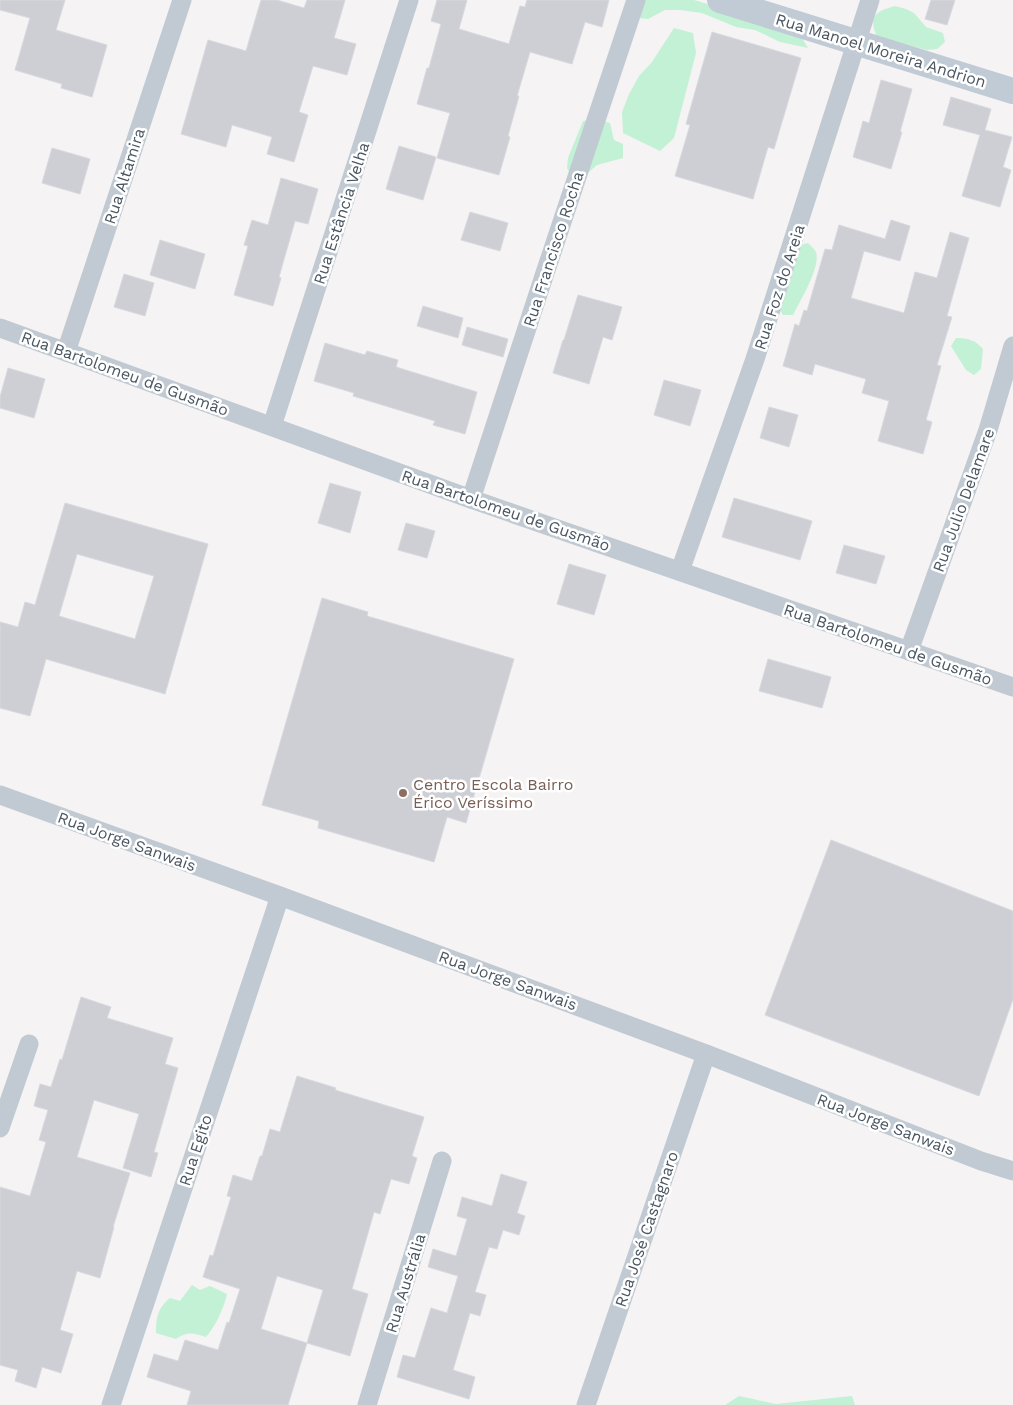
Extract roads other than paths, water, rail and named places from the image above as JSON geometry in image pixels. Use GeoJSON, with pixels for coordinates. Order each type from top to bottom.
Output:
{"type":"FeatureCollection","features":[{"type":"Feature","properties":{"kind":"street","name":"Rua Altamira"},"geometry":{"type":"LineString","coordinates":[[66,352],[182,0]]}},
{"type":"Feature","properties":{"kind":"street","name":"Rua Estância Velha"},"geometry":{"type":"LineString","coordinates":[[272,426],[409,0]]}},
{"type":"Feature","properties":{"kind":"street","name":"Rua Francisco Rocha"},"geometry":{"type":"LineString","coordinates":[[471,499],[636,0]]}},
{"type":"Feature","properties":{"kind":"street","name":"Rua Manoel Moreira Andrion"},"geometry":{"type":"LineString","coordinates":[[720,0],[1013,91]]}},
{"type":"Feature","properties":{"kind":"street","name":"Rua Foz do Areia"},"geometry":{"type":"LineString","coordinates":[[680,571],[756,359],[870,0]]}},
{"type":"Feature","properties":{"kind":"street","name":"Rua Bartolomeu de Gusmão"},"geometry":{"type":"LineString","coordinates":[[0,328],[471,499],[1013,687]]}},
{"type":"Feature","properties":{"kind":"street","name":"Rua Julio Delamare"},"geometry":{"type":"LineString","coordinates":[[909,652],[988,430],[1013,346]]}},
{"type":"Feature","properties":{"kind":"street","name":"Rua Jorge Sanwais"},"geometry":{"type":"LineString","coordinates":[[0,795],[280,896],[706,1054],[1013,1172]]}},
{"type":"Feature","properties":{"kind":"street","name":"Rua Egito"},"geometry":{"type":"LineString","coordinates":[[111,1405],[280,896]]}},
{"type":"Feature","properties":{"kind":"street"},"geometry":{"type":"LineString","coordinates":[[0,1128],[29,1044]]}},
{"type":"Feature","properties":{"kind":"street","name":"Rua José Castagnaro"},"geometry":{"type":"LineString","coordinates":[[586,1405],[706,1054]]}},
{"type":"Feature","properties":{"kind":"street","name":"Rua Austrália"},"geometry":{"type":"LineString","coordinates":[[367,1405],[442,1161]]}},
{"type":"Feature","properties":{"kind":"place","name":"Centro Escola Bairro Érico Veríssimo"},"geometry":{"type":"Point","coordinates":[403,793]}}]}
